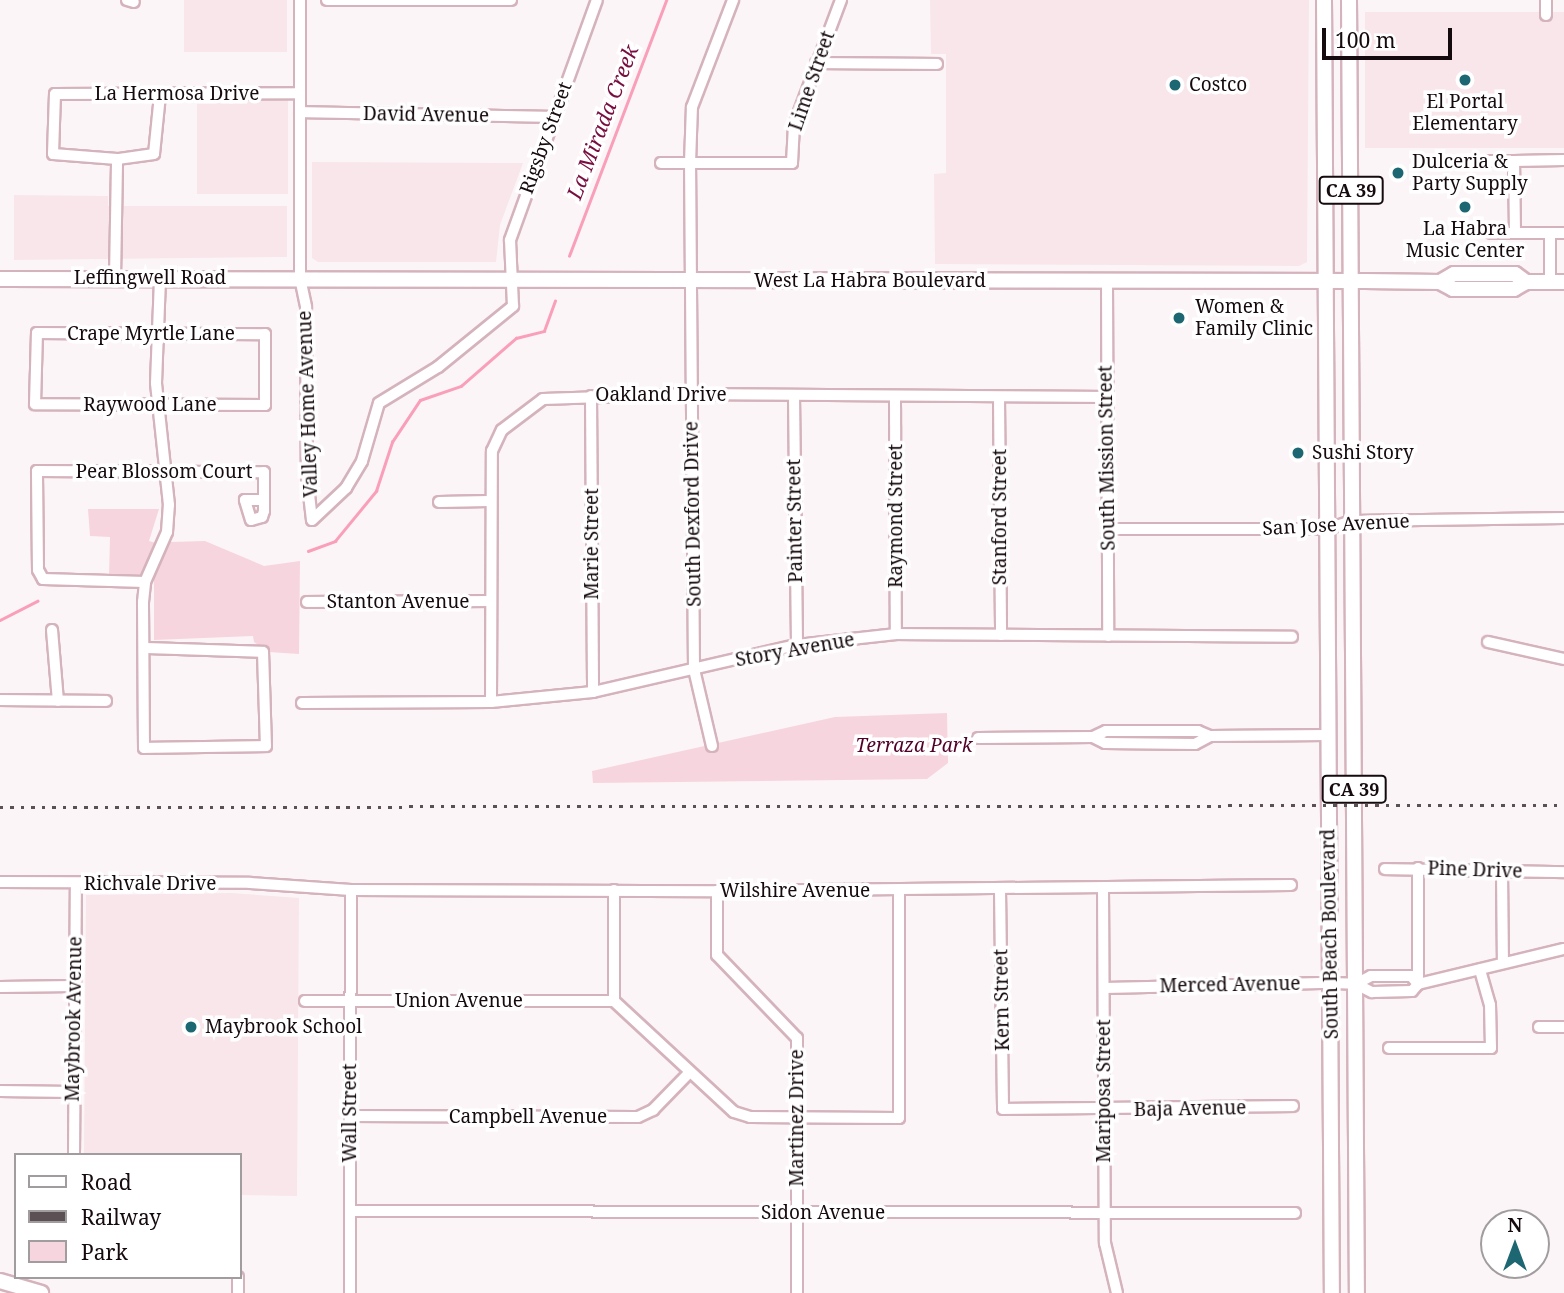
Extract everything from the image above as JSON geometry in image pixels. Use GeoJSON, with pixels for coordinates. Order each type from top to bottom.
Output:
{"type":"FeatureCollection","features":[{"type":"Feature","properties":{"kind":"main road","name":"CA 39"},"geometry":{"type":"LineString","coordinates":[[1324,0],[1327,281]]}},
{"type":"Feature","properties":{"kind":"main road","name":"CA 39"},"geometry":{"type":"LineString","coordinates":[[1349,0],[1351,281]]}},
{"type":"Feature","properties":{"kind":"main road","name":"West La Habra Boulevard"},"geometry":{"type":"LineString","coordinates":[[300,278],[1440,282],[1454,274],[1515,274],[1526,282],[1557,282]]}},
{"type":"Feature","properties":{"kind":"main road","name":"Leffingwell Road"},"geometry":{"type":"LineString","coordinates":[[0,279],[300,278]]}},
{"type":"Feature","properties":{"kind":"main road","name":"South Beach Boulevard"},"geometry":{"type":"LineString","coordinates":[[1327,281],[1327,735],[1332,983],[1332,1293]]}},
{"type":"Feature","properties":{"kind":"main road","name":"South Beach Boulevard"},"geometry":{"type":"LineString","coordinates":[[1351,281],[1357,1293]]}},
{"type":"Feature","properties":{"kind":"main road"},"geometry":{"type":"LineString","coordinates":[[0,1281],[41,1293]]}},
{"type":"Feature","properties":{"kind":"street","name":"Valley Home Avenue"},"geometry":{"type":"LineString","coordinates":[[300,0],[300,278],[306,307],[307,477],[312,520],[346,488],[357,470],[379,403],[438,367],[507,311],[514,303],[509,279]]}},
{"type":"Feature","properties":{"kind":"street"},"geometry":{"type":"LineString","coordinates":[[327,0],[512,0]]}},
{"type":"Feature","properties":{"kind":"street","name":"Rigsby Street"},"geometry":{"type":"LineString","coordinates":[[509,279],[510,240],[552,117],[597,0]]}},
{"type":"Feature","properties":{"kind":"street","name":"South Dexford Drive"},"geometry":{"type":"LineString","coordinates":[[712,746],[694,668],[690,163],[692,107],[733,0]]}},
{"type":"Feature","properties":{"kind":"street","name":"Lime Street"},"geometry":{"type":"LineString","coordinates":[[690,163],[792,163],[794,125],[841,0]]}},
{"type":"Feature","properties":{"kind":"street"},"geometry":{"type":"LineString","coordinates":[[1546,0],[1546,15]]}},
{"type":"Feature","properties":{"kind":"street"},"geometry":{"type":"LineString","coordinates":[[816,63],[937,64]]}},
{"type":"Feature","properties":{"kind":"street","name":"La Hermosa Drive"},"geometry":{"type":"LineString","coordinates":[[117,159],[53,154],[55,94],[300,93]]}},
{"type":"Feature","properties":{"kind":"street"},"geometry":{"type":"LineString","coordinates":[[115,278],[117,159],[154,154],[160,95]]}},
{"type":"Feature","properties":{"kind":"street","name":"David Avenue"},"geometry":{"type":"LineString","coordinates":[[300,112],[552,117]]}},
{"type":"Feature","properties":{"kind":"street"},"geometry":{"type":"LineString","coordinates":[[1490,161],[1564,160]]}},
{"type":"Feature","properties":{"kind":"street"},"geometry":{"type":"LineString","coordinates":[[1514,161],[1515,232]]}},
{"type":"Feature","properties":{"kind":"street"},"geometry":{"type":"LineString","coordinates":[[661,163],[690,163]]}},
{"type":"Feature","properties":{"kind":"street"},"geometry":{"type":"LineString","coordinates":[[1491,233],[1564,233]]}},
{"type":"Feature","properties":{"kind":"street"},"geometry":{"type":"LineString","coordinates":[[1550,233],[1557,282]]}},
{"type":"Feature","properties":{"kind":"street"},"geometry":{"type":"LineString","coordinates":[[144,648],[263,652],[267,699],[266,746],[144,748],[144,648],[145,582],[167,532],[168,471],[158,405],[160,278]]}},
{"type":"Feature","properties":{"kind":"street","name":"South Mission Street"},"geometry":{"type":"LineString","coordinates":[[1107,281],[1105,397],[1108,636]]}},
{"type":"Feature","properties":{"kind":"street","name":"Crape Myrtle Lane"},"geometry":{"type":"LineString","coordinates":[[35,404],[37,333],[160,333],[265,334],[265,405]]}},
{"type":"Feature","properties":{"kind":"street","name":"Oakland Drive"},"geometry":{"type":"LineString","coordinates":[[491,702],[489,501],[492,451],[502,430],[543,399],[692,394],[895,398],[1105,397]]}},
{"type":"Feature","properties":{"kind":"street","name":"Marie Street"},"geometry":{"type":"LineString","coordinates":[[591,396],[593,692]]}},
{"type":"Feature","properties":{"kind":"street","name":"Painter Street"},"geometry":{"type":"LineString","coordinates":[[794,397],[797,645]]}},
{"type":"Feature","properties":{"kind":"street","name":"Raymond Street"},"geometry":{"type":"LineString","coordinates":[[895,398],[896,634]]}},
{"type":"Feature","properties":{"kind":"street","name":"Stanford Street"},"geometry":{"type":"LineString","coordinates":[[999,398],[1001,635]]}},
{"type":"Feature","properties":{"kind":"street","name":"Raywood Lane"},"geometry":{"type":"LineString","coordinates":[[35,404],[265,405]]}},
{"type":"Feature","properties":{"kind":"street","name":"Pear Blossom Court"},"geometry":{"type":"LineString","coordinates":[[145,582],[43,579],[38,570],[37,471],[264,472],[264,500]]}},
{"type":"Feature","properties":{"kind":"street"},"geometry":{"type":"LineString","coordinates":[[439,502],[489,501]]}},
{"type":"Feature","properties":{"kind":"street","name":"San Jose Avenue"},"geometry":{"type":"LineString","coordinates":[[1108,529],[1327,529],[1352,521],[1564,518]]}},
{"type":"Feature","properties":{"kind":"street","name":"Stanton Avenue"},"geometry":{"type":"LineString","coordinates":[[307,602],[489,601]]}},
{"type":"Feature","properties":{"kind":"street"},"geometry":{"type":"LineString","coordinates":[[52,630],[58,701]]}},
{"type":"Feature","properties":{"kind":"street","name":"Story Avenue"},"geometry":{"type":"LineString","coordinates":[[302,703],[491,702],[593,692],[797,645],[896,634],[1292,637]]}},
{"type":"Feature","properties":{"kind":"street"},"geometry":{"type":"LineString","coordinates":[[1488,642],[1564,659]]}},
{"type":"Feature","properties":{"kind":"street"},"geometry":{"type":"LineString","coordinates":[[0,700],[106,701]]}},
{"type":"Feature","properties":{"kind":"street"},"geometry":{"type":"LineString","coordinates":[[978,738],[1093,737],[1106,730],[1198,730],[1210,736],[1327,735]]}},
{"type":"Feature","properties":{"kind":"street"},"geometry":{"type":"LineString","coordinates":[[1418,868],[1419,984]]}},
{"type":"Feature","properties":{"kind":"street","name":"Pine Drive"},"geometry":{"type":"LineString","coordinates":[[1385,869],[1564,872]]}},
{"type":"Feature","properties":{"kind":"street"},"geometry":{"type":"LineString","coordinates":[[1502,872],[1503,962]]}},
{"type":"Feature","properties":{"kind":"street","name":"Richvale Drive"},"geometry":{"type":"LineString","coordinates":[[0,882],[250,883],[299,888]]}},
{"type":"Feature","properties":{"kind":"street","name":"Maybrook Avenue"},"geometry":{"type":"LineString","coordinates":[[74,1153],[76,884]]}},
{"type":"Feature","properties":{"kind":"street","name":"Wilshire Avenue"},"geometry":{"type":"LineString","coordinates":[[299,888],[1000,891],[1290,885]]}},
{"type":"Feature","properties":{"kind":"street","name":"Mariposa Street"},"geometry":{"type":"LineString","coordinates":[[1103,888],[1105,1243],[1117,1293]]}},
{"type":"Feature","properties":{"kind":"street","name":"Wall Street"},"geometry":{"type":"LineString","coordinates":[[350,1293],[351,890]]}},
{"type":"Feature","properties":{"kind":"street"},"geometry":{"type":"LineString","coordinates":[[614,890],[614,1001],[734,1112],[750,1117],[899,1118],[899,890]]}},
{"type":"Feature","properties":{"kind":"street","name":"Martinez Drive"},"geometry":{"type":"LineString","coordinates":[[717,891],[717,955],[797,1038],[797,1293]]}},
{"type":"Feature","properties":{"kind":"street","name":"Kern Street"},"geometry":{"type":"LineString","coordinates":[[1000,891],[1003,1109]]}},
{"type":"Feature","properties":{"kind":"street","name":"Merced Avenue"},"geometry":{"type":"LineString","coordinates":[[1105,988],[1356,984],[1371,976],[1411,976],[1419,984],[1564,949]]}},
{"type":"Feature","properties":{"kind":"street"},"geometry":{"type":"LineString","coordinates":[[1389,1048],[1491,1048],[1490,1005],[1480,969]]}},
{"type":"Feature","properties":{"kind":"street"},"geometry":{"type":"LineString","coordinates":[[0,987],[74,986]]}},
{"type":"Feature","properties":{"kind":"street","name":"Union Avenue"},"geometry":{"type":"LineString","coordinates":[[304,1001],[614,1001]]}},
{"type":"Feature","properties":{"kind":"street"},"geometry":{"type":"LineString","coordinates":[[1539,1027],[1564,1027]]}},
{"type":"Feature","properties":{"kind":"street","name":"Campbell Avenue"},"geometry":{"type":"LineString","coordinates":[[350,1116],[638,1117],[653,1110],[689,1073]]}},
{"type":"Feature","properties":{"kind":"street"},"geometry":{"type":"LineString","coordinates":[[0,1091],[73,1092]]}},
{"type":"Feature","properties":{"kind":"street","name":"Baja Avenue"},"geometry":{"type":"LineString","coordinates":[[1003,1109],[1103,1111],[1293,1107]]}},
{"type":"Feature","properties":{"kind":"street","name":"Sidon Avenue"},"geometry":{"type":"LineString","coordinates":[[350,1211],[1295,1213]]}},
{"type":"Feature","properties":{"kind":"shaded area"},"geometry":{"type":"Polygon","coordinates":[[[184,0],[287,0],[287,52],[184,52],[184,0]]]}},
{"type":"Feature","properties":{"kind":"shaded area"},"geometry":{"type":"Polygon","coordinates":[[[930,0],[1309,0],[1307,262],[1299,266],[935,264],[934,174],[946,173],[946,54],[931,54],[930,0]]]}},
{"type":"Feature","properties":{"kind":"shaded area","name":"El Portal Elementary"},"geometry":{"type":"Polygon","coordinates":[[[1365,12],[1564,12],[1564,148],[1365,148],[1365,12]]]}},
{"type":"Feature","properties":{"kind":"shaded area"},"geometry":{"type":"Polygon","coordinates":[[[197,97],[288,97],[288,194],[197,194],[197,97]]]}},
{"type":"Feature","properties":{"kind":"shaded area"},"geometry":{"type":"Polygon","coordinates":[[[312,162],[523,163],[500,225],[496,262],[318,262],[312,258],[312,162]]]}},
{"type":"Feature","properties":{"kind":"shaded area"},"geometry":{"type":"Polygon","coordinates":[[[14,195],[108,196],[108,206],[287,206],[287,257],[14,260],[14,195]]]}},
{"type":"Feature","properties":{"kind":"shaded area","name":"Maybrook School"},"geometry":{"type":"Polygon","coordinates":[[[231,893],[299,898],[297,1196],[242,1195],[242,1153],[84,1153],[86,895],[231,893]]]}},
{"type":"Feature","properties":{"kind":"green space"},"geometry":{"type":"Polygon","coordinates":[[[88,509],[159,509],[149,541],[156,543],[140,578],[109,577],[110,537],[90,536],[88,509]]]}},
{"type":"Feature","properties":{"kind":"green space"},"geometry":{"type":"Polygon","coordinates":[[[205,541],[264,566],[300,561],[299,654],[268,652],[254,642],[253,636],[154,640],[154,579],[170,542],[205,541]]]}},
{"type":"Feature","properties":{"kind":"green space","name":"Terraza Park"},"geometry":{"type":"Polygon","coordinates":[[[947,713],[948,763],[927,779],[593,783],[592,771],[835,717],[947,713]]]}},
{"type":"Feature","properties":{"kind":"waterway","name":"La Mirada Creek"},"geometry":{"type":"LineString","coordinates":[[569,256],[666,0]]}},
{"type":"Feature","properties":{"kind":"waterway","name":"La Mirada Creek"},"geometry":{"type":"LineString","coordinates":[[308,551],[335,541],[376,491],[392,442],[420,400],[461,386],[516,338],[544,331],[555,301]]}},
{"type":"Feature","properties":{"kind":"waterway","name":"La Mirada Creek"},"geometry":{"type":"LineString","coordinates":[[0,620],[37,601]]}},
{"type":"Feature","properties":{"kind":"railway"},"geometry":{"type":"LineString","coordinates":[[0,807],[1564,805]]}},
{"type":"Feature","properties":{"kind":"place","name":"El Portal Elementary"},"geometry":{"type":"Point","coordinates":[1465,80]}},
{"type":"Feature","properties":{"kind":"place","name":"Costco"},"geometry":{"type":"Point","coordinates":[1175,85]}},
{"type":"Feature","properties":{"kind":"place","name":"Dulceria & Party Supply"},"geometry":{"type":"Point","coordinates":[1398,173]}},
{"type":"Feature","properties":{"kind":"place","name":"La Habra Music Center"},"geometry":{"type":"Point","coordinates":[1465,207]}},
{"type":"Feature","properties":{"kind":"place","name":"Women & Family Clinic"},"geometry":{"type":"Point","coordinates":[1179,318]}},
{"type":"Feature","properties":{"kind":"place","name":"Sushi Story"},"geometry":{"type":"Point","coordinates":[1298,453]}},
{"type":"Feature","properties":{"kind":"place","name":"Maybrook School"},"geometry":{"type":"Point","coordinates":[191,1027]}}]}
